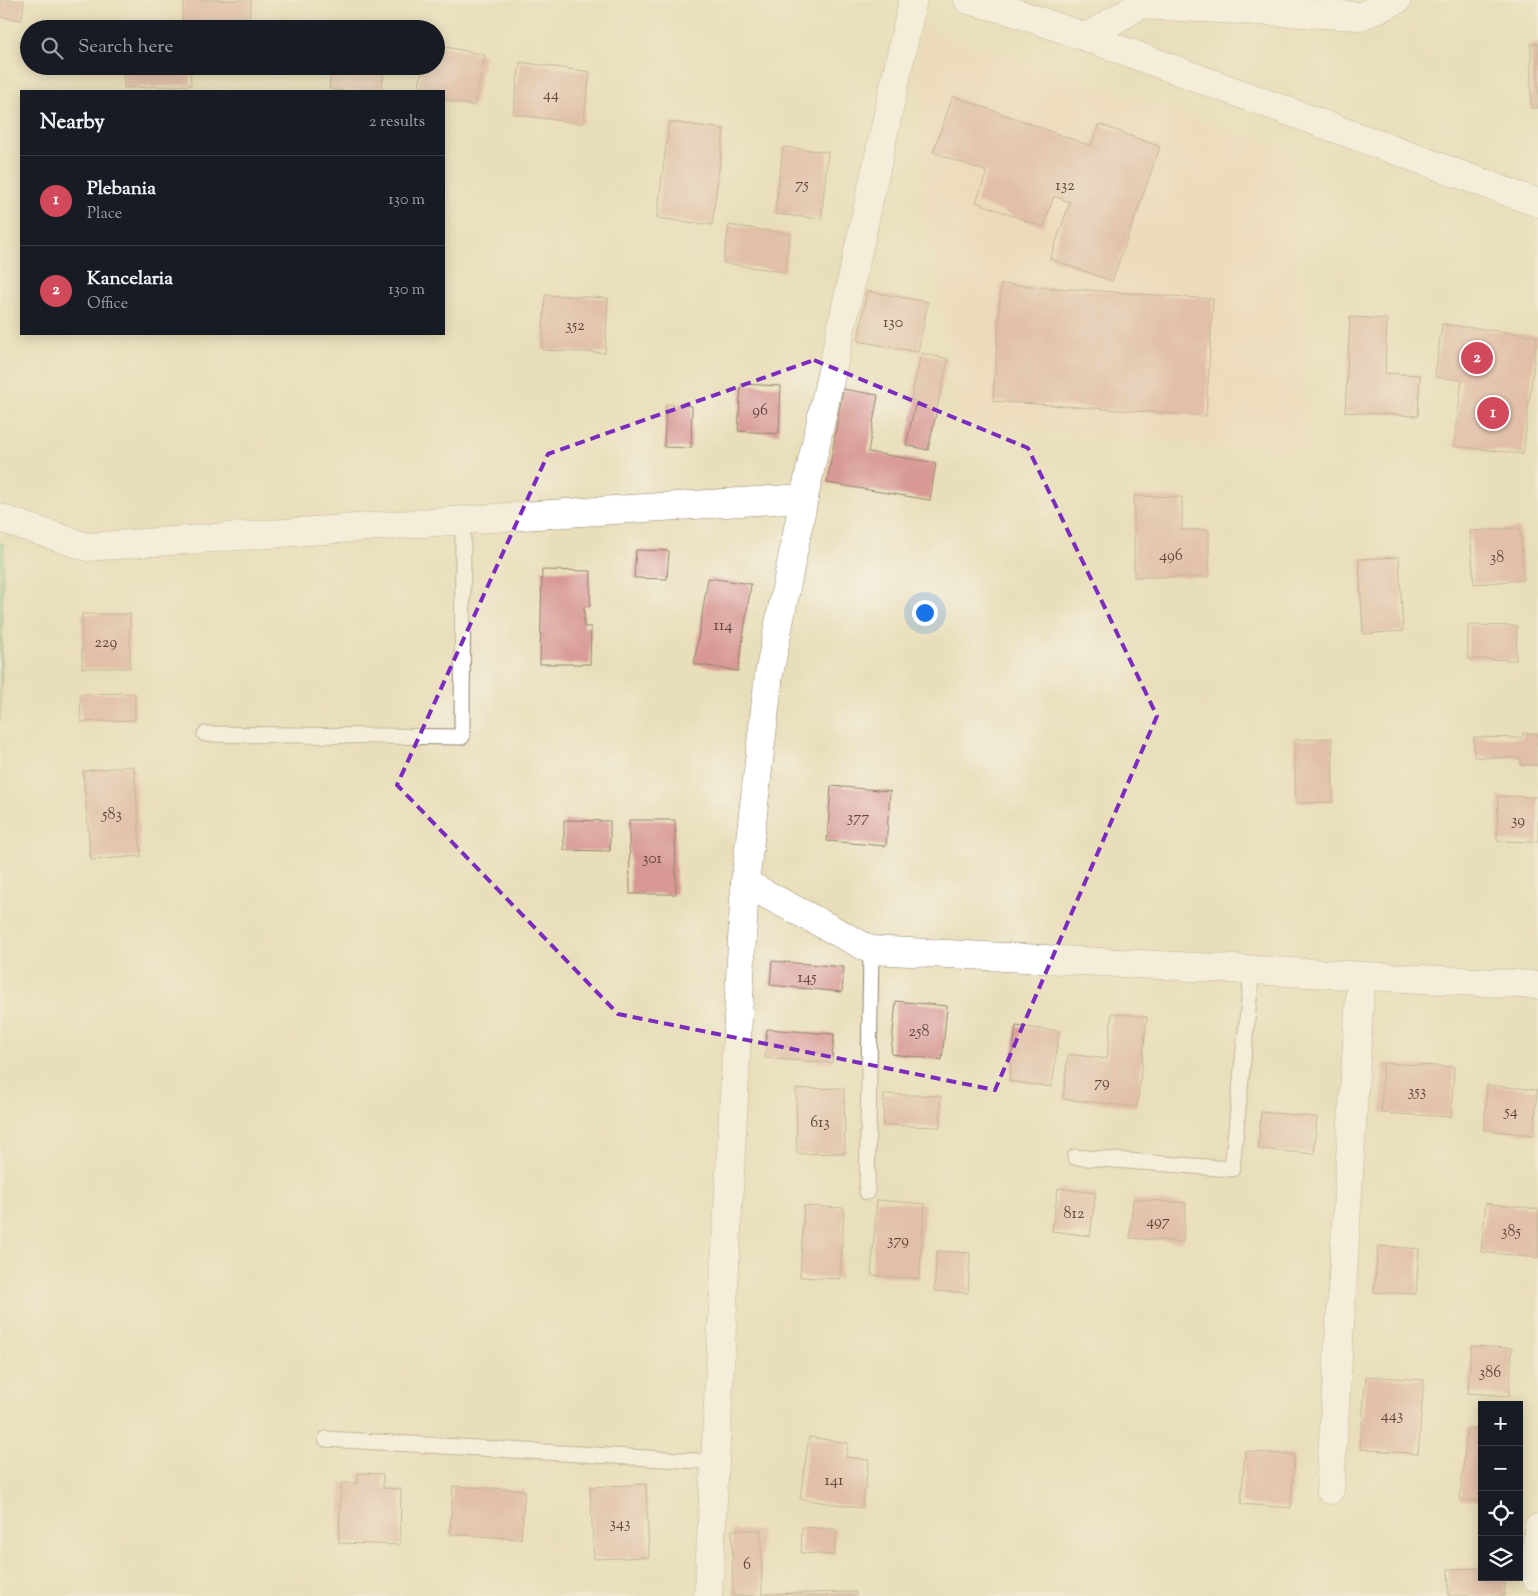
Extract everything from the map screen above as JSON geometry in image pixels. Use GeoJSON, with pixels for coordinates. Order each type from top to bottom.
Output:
{"type":"FeatureCollection","features":[{"type":"Feature","properties":{"kind":"street"},"geometry":{"type":"LineString","coordinates":[[708,1596],[745,883],[769,674],[804,498],[913,0]]}},
{"type":"Feature","properties":{"kind":"street"},"geometry":{"type":"LineString","coordinates":[[968,0],[1011,11],[1086,37],[1538,203]]}},
{"type":"Feature","properties":{"kind":"street"},"geometry":{"type":"LineString","coordinates":[[1086,37],[1140,5],[1361,16],[1397,0]]}},
{"type":"Feature","properties":{"kind":"street"},"geometry":{"type":"LineString","coordinates":[[0,518],[87,547],[804,498]]}},
{"type":"Feature","properties":{"kind":"street"},"geometry":{"type":"LineString","coordinates":[[745,883],[871,950],[1538,985]]}},
{"type":"Feature","properties":{"kind":"street"},"geometry":{"type":"LineString","coordinates":[[1330,1490],[1361,976]]}},
{"type":"Feature","properties":{"kind":"street"},"geometry":{"type":"LineString","coordinates":[[1535,1577],[1538,1528]]}},
{"type":"Feature","properties":{"kind":"lane"},"geometry":{"type":"LineString","coordinates":[[204,734],[462,737],[463,520]]}},
{"type":"Feature","properties":{"kind":"lane"},"geometry":{"type":"LineString","coordinates":[[867,1192],[871,950]]}},
{"type":"Feature","properties":{"kind":"lane"},"geometry":{"type":"LineString","coordinates":[[1075,1157],[1232,1169],[1252,970]]}},
{"type":"Feature","properties":{"kind":"lane"},"geometry":{"type":"LineString","coordinates":[[326,1439],[715,1462]]}},
{"type":"Feature","properties":{"kind":"highlighted area"},"geometry":{"type":"Polygon","coordinates":[[[814,360],[1028,448],[1157,716],[995,1090],[618,1014],[397,785],[548,454],[814,360]]]}},
{"type":"Feature","properties":{"kind":"shaded area"},"geometry":{"type":"Polygon","coordinates":[[[921,30],[1291,152],[1305,449],[963,425],[926,216],[921,30]]]}},
{"type":"Feature","properties":{"kind":"green space"},"geometry":{"type":"Polygon","coordinates":[[[0,543],[4,544],[0,721],[0,543]]]}},
{"type":"Feature","properties":{"kind":"building"},"geometry":{"type":"Polygon","coordinates":[[[0,0],[24,0],[22,20],[0,17],[0,0]]]}},
{"type":"Feature","properties":{"kind":"building"},"geometry":{"type":"Polygon","coordinates":[[[184,0],[251,0],[249,20],[182,20],[184,0]]]}},
{"type":"Feature","properties":{"kind":"building"},"geometry":{"type":"Polygon","coordinates":[[[1531,44],[1538,44],[1538,108],[1531,108],[1531,44]]]}},
{"type":"Feature","properties":{"kind":"building"},"geometry":{"type":"Polygon","coordinates":[[[445,47],[485,55],[474,106],[445,100],[445,90],[418,90],[421,75],[445,75],[445,47]]]}},
{"type":"Feature","properties":{"kind":"building"},"geometry":{"type":"Polygon","coordinates":[[[520,62],[590,72],[583,124],[513,114],[520,62]]]}},
{"type":"Feature","properties":{"kind":"building"},"geometry":{"type":"Polygon","coordinates":[[[123,75],[190,75],[191,85],[124,88],[123,75]]]}},
{"type":"Feature","properties":{"kind":"building"},"geometry":{"type":"Polygon","coordinates":[[[331,75],[384,75],[381,90],[329,89],[331,75]]]}},
{"type":"Feature","properties":{"kind":"building"},"geometry":{"type":"Polygon","coordinates":[[[953,96],[1091,146],[1099,124],[1160,147],[1112,281],[1050,259],[1070,202],[1054,196],[1043,227],[976,202],[987,172],[933,152],[953,96]]]}},
{"type":"Feature","properties":{"kind":"building"},"geometry":{"type":"Polygon","coordinates":[[[669,122],[724,129],[712,225],[657,218],[669,122]]]}},
{"type":"Feature","properties":{"kind":"building"},"geometry":{"type":"Polygon","coordinates":[[[783,147],[828,152],[821,219],[775,214],[783,147]]]}},
{"type":"Feature","properties":{"kind":"building"},"geometry":{"type":"Polygon","coordinates":[[[729,225],[790,234],[785,272],[723,263],[729,225]]]}},
{"type":"Feature","properties":{"kind":"building"},"geometry":{"type":"Polygon","coordinates":[[[1001,284],[1213,299],[1206,416],[993,401],[1001,284]]]}},
{"type":"Feature","properties":{"kind":"building"},"geometry":{"type":"Polygon","coordinates":[[[867,291],[928,302],[918,352],[858,341],[867,291]]]}},
{"type":"Feature","properties":{"kind":"building"},"geometry":{"type":"Polygon","coordinates":[[[545,295],[608,298],[605,353],[542,350],[545,295]]]}},
{"type":"Feature","properties":{"kind":"building"},"geometry":{"type":"Polygon","coordinates":[[[1350,317],[1387,319],[1385,373],[1420,375],[1418,416],[1345,412],[1350,317]]]}},
{"type":"Feature","properties":{"kind":"building"},"geometry":{"type":"Polygon","coordinates":[[[1442,324],[1537,336],[1523,454],[1454,446],[1462,380],[1435,377],[1442,324]]]}},
{"type":"Feature","properties":{"kind":"building"},"geometry":{"type":"Polygon","coordinates":[[[921,353],[948,359],[928,450],[906,445],[916,401],[911,400],[921,353]]]}},
{"type":"Feature","properties":{"kind":"building"},"geometry":{"type":"Polygon","coordinates":[[[741,384],[781,386],[779,434],[738,431],[741,384]]]}},
{"type":"Feature","properties":{"kind":"building"},"geometry":{"type":"Polygon","coordinates":[[[843,389],[878,395],[868,452],[936,463],[930,500],[827,483],[843,389]]]}},
{"type":"Feature","properties":{"kind":"building"},"geometry":{"type":"Polygon","coordinates":[[[666,404],[692,406],[691,448],[664,447],[666,404]]]}},
{"type":"Feature","properties":{"kind":"building"},"geometry":{"type":"Polygon","coordinates":[[[1134,496],[1182,497],[1182,530],[1209,530],[1209,577],[1134,577],[1134,496]]]}},
{"type":"Feature","properties":{"kind":"building"},"geometry":{"type":"Polygon","coordinates":[[[1520,528],[1524,580],[1474,584],[1470,531],[1520,528]]]}},
{"type":"Feature","properties":{"kind":"building"},"geometry":{"type":"Polygon","coordinates":[[[636,550],[669,551],[667,579],[634,578],[636,550]]]}},
{"type":"Feature","properties":{"kind":"building"},"geometry":{"type":"Polygon","coordinates":[[[1399,557],[1403,631],[1363,634],[1359,559],[1399,557]]]}},
{"type":"Feature","properties":{"kind":"building"},"geometry":{"type":"Polygon","coordinates":[[[542,570],[591,571],[590,606],[584,606],[584,627],[591,627],[590,664],[540,664],[542,570]]]}},
{"type":"Feature","properties":{"kind":"building"},"geometry":{"type":"Polygon","coordinates":[[[708,578],[751,584],[738,671],[694,664],[708,578]]]}},
{"type":"Feature","properties":{"kind":"building"},"geometry":{"type":"Polygon","coordinates":[[[82,614],[130,614],[130,668],[82,668],[82,614]]]}},
{"type":"Feature","properties":{"kind":"building"},"geometry":{"type":"Polygon","coordinates":[[[1468,625],[1517,626],[1516,660],[1468,659],[1468,625]]]}},
{"type":"Feature","properties":{"kind":"building"},"geometry":{"type":"Polygon","coordinates":[[[135,693],[135,720],[81,722],[80,694],[135,693]]]}},
{"type":"Feature","properties":{"kind":"building"},"geometry":{"type":"Polygon","coordinates":[[[1523,733],[1538,734],[1538,765],[1521,765],[1521,758],[1474,757],[1474,737],[1522,738],[1523,733]]]}},
{"type":"Feature","properties":{"kind":"building"},"geometry":{"type":"Polygon","coordinates":[[[1332,738],[1333,802],[1296,803],[1294,740],[1332,738]]]}},
{"type":"Feature","properties":{"kind":"building"},"geometry":{"type":"Polygon","coordinates":[[[134,766],[141,856],[91,860],[83,771],[134,766]]]}},
{"type":"Feature","properties":{"kind":"building"},"geometry":{"type":"Polygon","coordinates":[[[831,786],[890,791],[886,846],[827,841],[831,786]]]}},
{"type":"Feature","properties":{"kind":"building"},"geometry":{"type":"Polygon","coordinates":[[[1498,796],[1538,797],[1538,842],[1497,841],[1498,796]]]}},
{"type":"Feature","properties":{"kind":"building"},"geometry":{"type":"Polygon","coordinates":[[[564,820],[610,821],[610,851],[564,850],[564,820]]]}},
{"type":"Feature","properties":{"kind":"building"},"geometry":{"type":"Polygon","coordinates":[[[629,820],[675,820],[676,894],[630,894],[629,820]]]}},
{"type":"Feature","properties":{"kind":"building"},"geometry":{"type":"Polygon","coordinates":[[[772,961],[844,967],[842,992],[770,985],[772,961]]]}},
{"type":"Feature","properties":{"kind":"building"},"geometry":{"type":"Polygon","coordinates":[[[896,1001],[947,1006],[942,1060],[891,1054],[896,1001]]]}},
{"type":"Feature","properties":{"kind":"building"},"geometry":{"type":"Polygon","coordinates":[[[1112,1013],[1147,1017],[1137,1107],[1063,1099],[1068,1054],[1107,1059],[1112,1013]]]}},
{"type":"Feature","properties":{"kind":"building"},"geometry":{"type":"Polygon","coordinates":[[[1016,1026],[1059,1031],[1052,1087],[1009,1081],[1016,1026]]]}},
{"type":"Feature","properties":{"kind":"building"},"geometry":{"type":"Polygon","coordinates":[[[767,1029],[834,1034],[832,1063],[765,1058],[767,1029]]]}},
{"type":"Feature","properties":{"kind":"building"},"geometry":{"type":"Polygon","coordinates":[[[1383,1063],[1454,1067],[1451,1117],[1381,1113],[1383,1063]]]}},
{"type":"Feature","properties":{"kind":"building"},"geometry":{"type":"Polygon","coordinates":[[[1487,1085],[1537,1090],[1534,1135],[1484,1130],[1487,1085]]]}},
{"type":"Feature","properties":{"kind":"building"},"geometry":{"type":"Polygon","coordinates":[[[844,1088],[845,1153],[797,1154],[796,1089],[844,1088]]]}},
{"type":"Feature","properties":{"kind":"building"},"geometry":{"type":"Polygon","coordinates":[[[884,1094],[941,1096],[940,1127],[883,1125],[884,1094]]]}},
{"type":"Feature","properties":{"kind":"building"},"geometry":{"type":"Polygon","coordinates":[[[1261,1112],[1317,1117],[1314,1154],[1258,1149],[1261,1112]]]}},
{"type":"Feature","properties":{"kind":"building"},"geometry":{"type":"Polygon","coordinates":[[[1058,1188],[1096,1193],[1090,1236],[1052,1231],[1058,1188]]]}},
{"type":"Feature","properties":{"kind":"building"},"geometry":{"type":"Polygon","coordinates":[[[1133,1199],[1186,1203],[1183,1242],[1130,1238],[1133,1199]]]}},
{"type":"Feature","properties":{"kind":"building"},"geometry":{"type":"Polygon","coordinates":[[[877,1200],[925,1204],[919,1279],[871,1275],[877,1200]]]}},
{"type":"Feature","properties":{"kind":"building"},"geometry":{"type":"Polygon","coordinates":[[[1486,1203],[1538,1209],[1538,1258],[1481,1252],[1486,1203]]]}},
{"type":"Feature","properties":{"kind":"building"},"geometry":{"type":"Polygon","coordinates":[[[804,1206],[844,1208],[840,1279],[800,1277],[804,1206]]]}},
{"type":"Feature","properties":{"kind":"building"},"geometry":{"type":"Polygon","coordinates":[[[1378,1246],[1419,1249],[1416,1294],[1374,1292],[1378,1246]]]}},
{"type":"Feature","properties":{"kind":"building"},"geometry":{"type":"Polygon","coordinates":[[[937,1251],[970,1253],[968,1293],[934,1291],[937,1251]]]}},
{"type":"Feature","properties":{"kind":"building"},"geometry":{"type":"Polygon","coordinates":[[[1471,1346],[1512,1348],[1509,1396],[1468,1393],[1471,1346]]]}},
{"type":"Feature","properties":{"kind":"building"},"geometry":{"type":"Polygon","coordinates":[[[1366,1376],[1424,1380],[1418,1454],[1360,1449],[1366,1376]]]}},
{"type":"Feature","properties":{"kind":"building"},"geometry":{"type":"Polygon","coordinates":[[[1467,1428],[1478,1429],[1478,1501],[1460,1500],[1467,1428]]]}},
{"type":"Feature","properties":{"kind":"building"},"geometry":{"type":"Polygon","coordinates":[[[809,1437],[848,1443],[846,1457],[869,1460],[862,1508],[800,1499],[809,1437]]]}},
{"type":"Feature","properties":{"kind":"building"},"geometry":{"type":"Polygon","coordinates":[[[1245,1451],[1294,1455],[1291,1508],[1241,1504],[1245,1451]]]}},
{"type":"Feature","properties":{"kind":"building"},"geometry":{"type":"Polygon","coordinates":[[[358,1473],[383,1474],[383,1488],[401,1489],[400,1545],[339,1543],[341,1483],[358,1483],[358,1473]]]}},
{"type":"Feature","properties":{"kind":"building"},"geometry":{"type":"Polygon","coordinates":[[[646,1484],[649,1557],[594,1559],[590,1487],[646,1484]]]}},
{"type":"Feature","properties":{"kind":"building"},"geometry":{"type":"Polygon","coordinates":[[[453,1486],[525,1490],[521,1539],[450,1534],[453,1486]]]}},
{"type":"Feature","properties":{"kind":"building"},"geometry":{"type":"Polygon","coordinates":[[[802,1527],[836,1529],[834,1555],[801,1553],[802,1527]]]}},
{"type":"Feature","properties":{"kind":"building"},"geometry":{"type":"Polygon","coordinates":[[[732,1530],[761,1530],[762,1596],[733,1596],[732,1530]]]}},
{"type":"Feature","properties":{"kind":"building"},"geometry":{"type":"Polygon","coordinates":[[[1478,1568],[1478,1581],[1505,1581],[1505,1596],[1449,1596],[1448,1569],[1478,1568]]]}},
{"type":"Feature","properties":{"kind":"building"},"geometry":{"type":"Polygon","coordinates":[[[856,1592],[856,1596],[766,1596],[766,1594],[856,1592]]]}},
{"type":"Feature","properties":{"kind":"place","name":"Kancelaria"},"geometry":{"type":"Point","coordinates":[1477,358]}},
{"type":"Feature","properties":{"kind":"place","name":"Plebania"},"geometry":{"type":"Point","coordinates":[1493,413]}}]}
